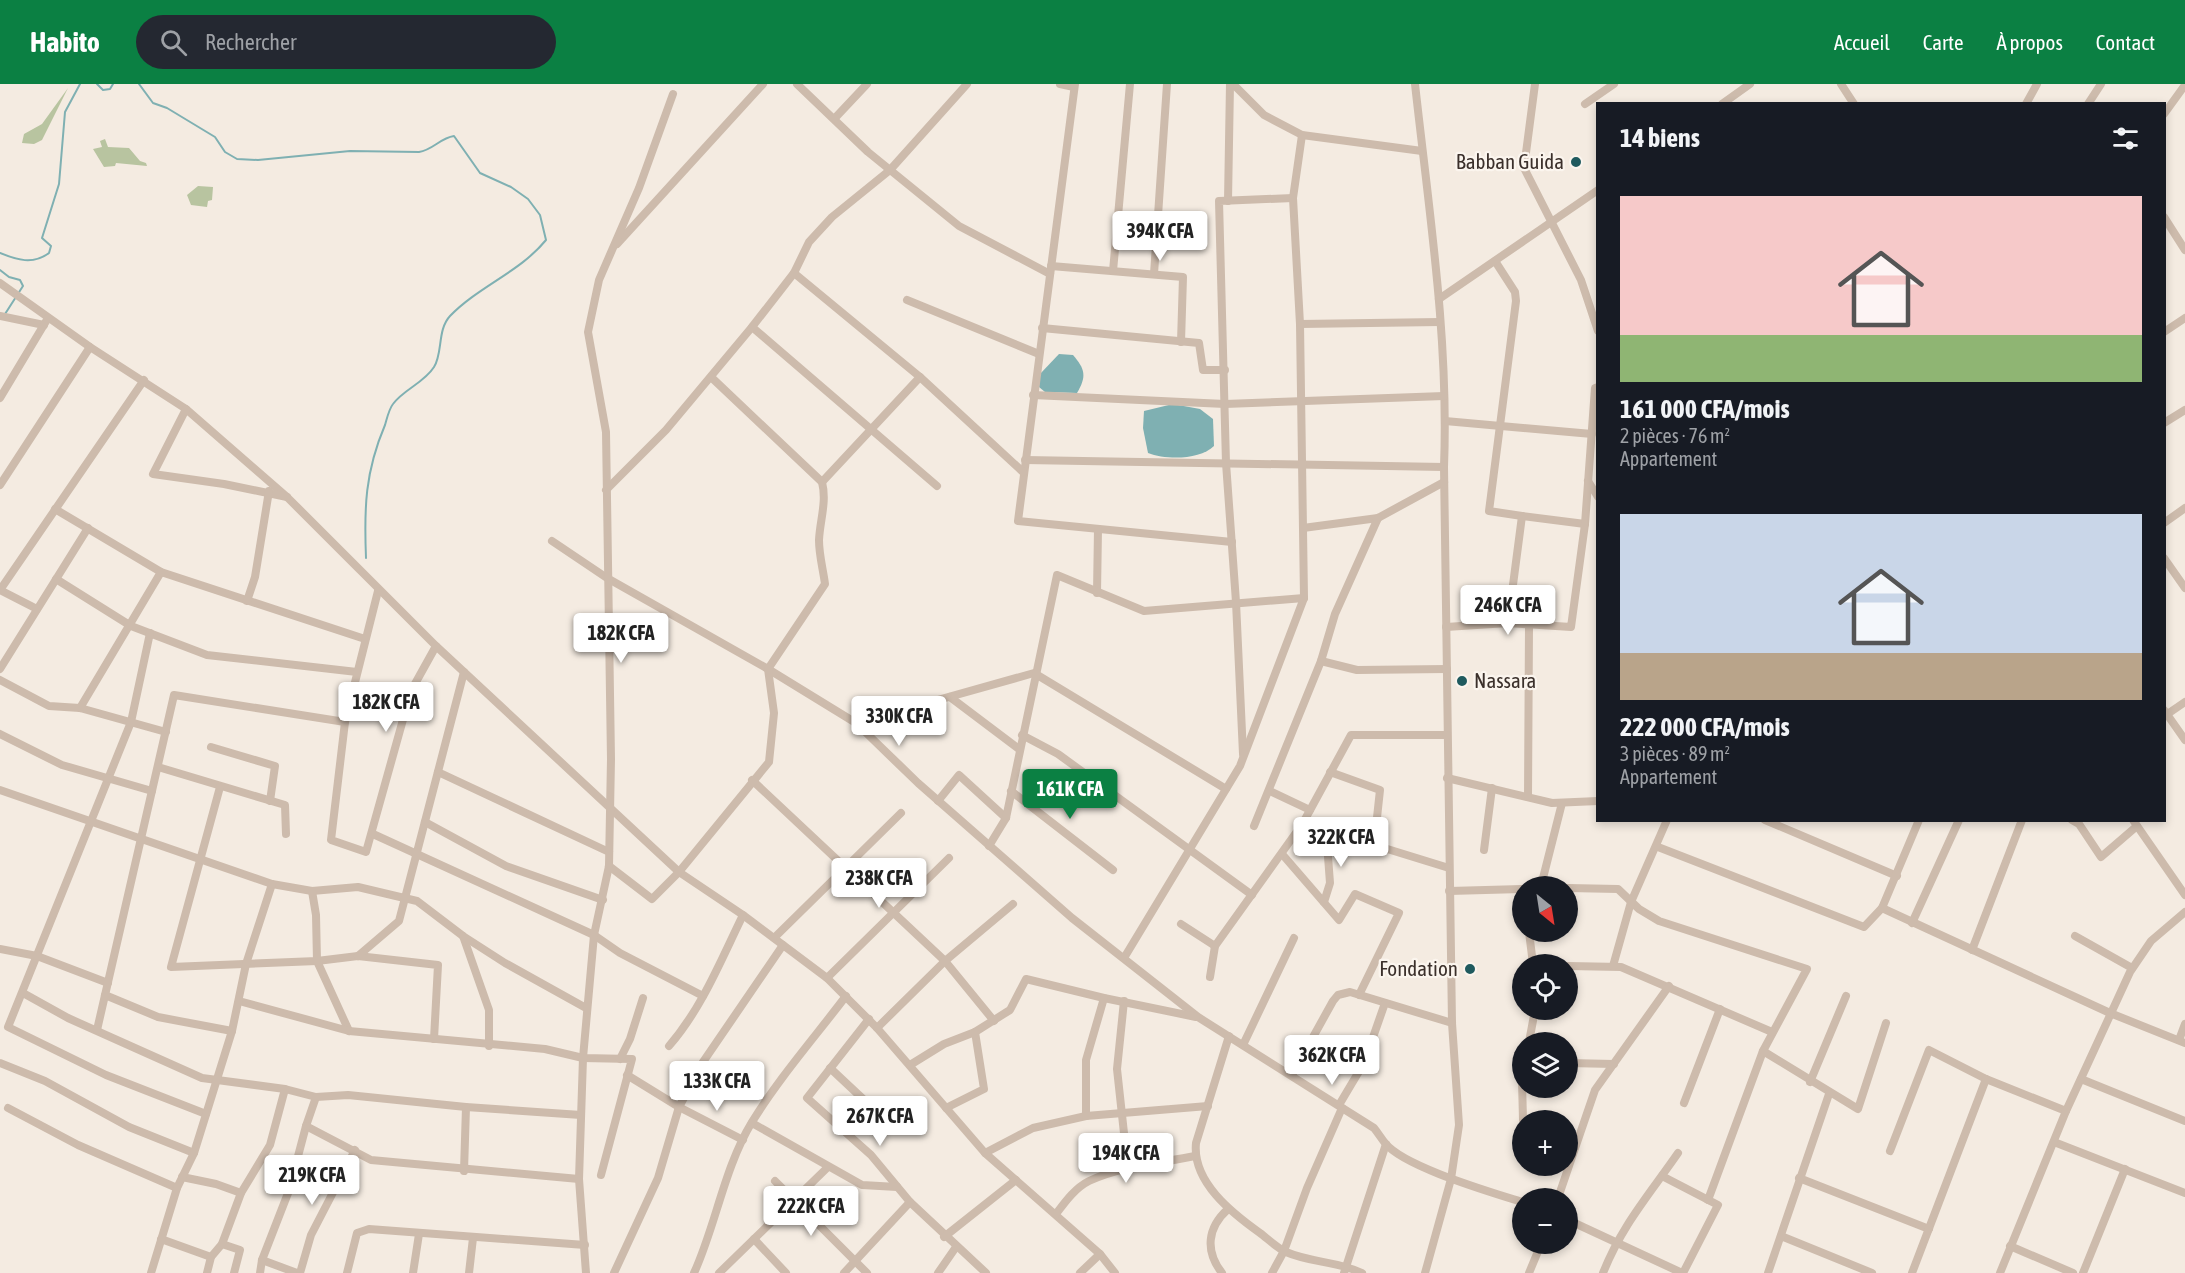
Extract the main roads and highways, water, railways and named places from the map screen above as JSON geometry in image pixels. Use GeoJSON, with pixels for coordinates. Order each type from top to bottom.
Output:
{"type":"FeatureCollection","features":[{"type":"Feature","properties":{"kind":"water"},"geometry":{"type":"Polygon","coordinates":[[[1059,354],[1073,355],[1080,364],[1083,377],[1077,393],[1045,392],[1039,387],[1040,374],[1059,354]]]}},
{"type":"Feature","properties":{"kind":"water"},"geometry":{"type":"Polygon","coordinates":[[[1173,404],[1200,409],[1213,419],[1214,446],[1208,451],[1192,456],[1173,458],[1148,453],[1143,428],[1144,411],[1173,404]]]}},
{"type":"Feature","properties":{"kind":"waterway"},"geometry":{"type":"LineString","coordinates":[[0,253],[25,260],[37,259],[49,253],[51,246],[42,238],[59,184],[65,112],[80,84]]}},
{"type":"Feature","properties":{"kind":"waterway"},"geometry":{"type":"LineString","coordinates":[[97,84],[103,90],[110,89],[113,84]]}},
{"type":"Feature","properties":{"kind":"waterway"},"geometry":{"type":"LineString","coordinates":[[139,84],[153,103],[167,108],[215,137],[225,152],[237,159],[258,160],[350,151],[419,152],[454,136],[480,173],[511,187],[528,199],[540,215],[546,240],[524,261],[461,305],[450,316],[443,328],[434,367],[390,408],[373,459],[367,490],[366,558]]}},
{"type":"Feature","properties":{"kind":"waterway"},"geometry":{"type":"LineString","coordinates":[[0,270],[9,277],[20,280],[23,286],[5,314]]}},
{"type":"Feature","properties":{"kind":"place","name":"Babban Guida"},"geometry":{"type":"Point","coordinates":[1576,162]}},
{"type":"Feature","properties":{"kind":"place","name":"Nassara"},"geometry":{"type":"Point","coordinates":[1462,681]}},
{"type":"Feature","properties":{"kind":"place","name":"Fondation"},"geometry":{"type":"Point","coordinates":[1470,969]}}]}
